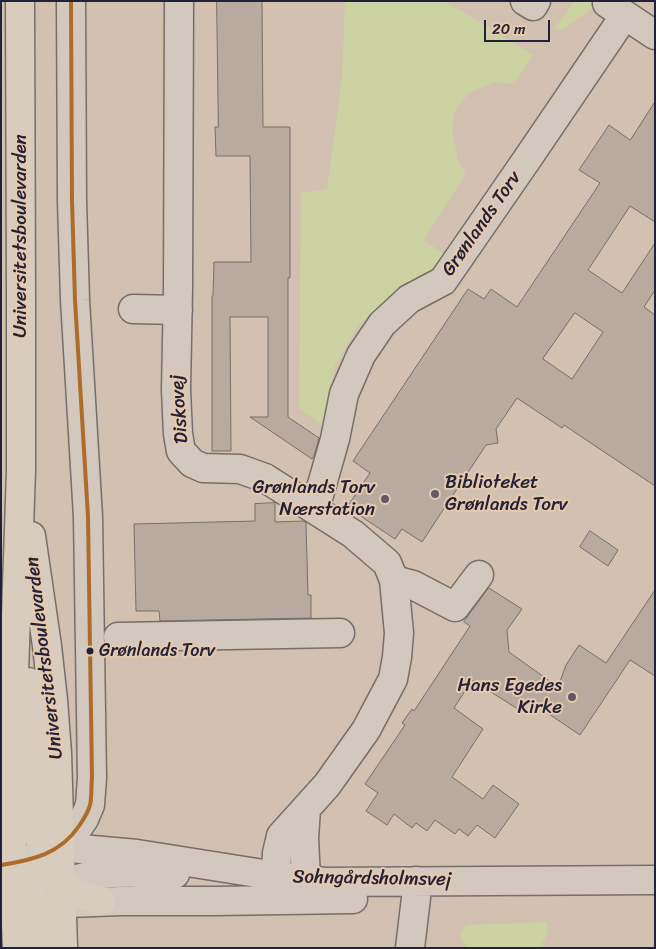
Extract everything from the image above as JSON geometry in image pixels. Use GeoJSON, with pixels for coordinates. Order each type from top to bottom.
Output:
{"type":"FeatureCollection","features":[{"type":"Feature","properties":{"kind":"main road","name":"Universitetsboulevarden"},"geometry":{"type":"LineString","coordinates":[[20,1],[22,296],[21,470],[18,541],[37,817],[26,871]]}},
{"type":"Feature","properties":{"kind":"main road","name":"Universitetsboulevarden"},"geometry":{"type":"LineString","coordinates":[[21,470],[47,646],[53,700],[58,787],[26,871]]}},
{"type":"Feature","properties":{"kind":"main road"},"geometry":{"type":"LineString","coordinates":[[17,942],[26,871]]}},
{"type":"Feature","properties":{"kind":"main road"},"geometry":{"type":"LineString","coordinates":[[26,871],[39,923],[41,948]]}},
{"type":"Feature","properties":{"kind":"main road"},"geometry":{"type":"LineString","coordinates":[[26,871],[63,948]]}},
{"type":"Feature","properties":{"kind":"street"},"geometry":{"type":"LineString","coordinates":[[26,871],[73,835],[84,819],[90,805],[92,787],[88,517],[75,300],[72,201],[71,1]]}},
{"type":"Feature","properties":{"kind":"street","name":"Diskovej"},"geometry":{"type":"LineString","coordinates":[[179,1],[176,390],[178,434],[181,451],[192,463],[203,468],[240,469],[265,478],[353,534],[387,563],[394,580],[398,633],[397,657],[393,679],[366,730],[327,785],[281,836],[276,876]]}},
{"type":"Feature","properties":{"kind":"street"},"geometry":{"type":"LineString","coordinates":[[524,1],[533,6],[536,1]]}},
{"type":"Feature","properties":{"kind":"street","name":"Grønlands Torv"},"geometry":{"type":"LineString","coordinates":[[314,509],[335,439],[344,394],[361,355],[382,324],[409,299],[443,281],[530,155],[616,9],[655,35]]}},
{"type":"Feature","properties":{"kind":"street"},"geometry":{"type":"LineString","coordinates":[[133,309],[178,310]]}},
{"type":"Feature","properties":{"kind":"street"},"geometry":{"type":"LineString","coordinates":[[394,580],[413,585],[454,607],[475,580]]}},
{"type":"Feature","properties":{"kind":"street"},"geometry":{"type":"LineString","coordinates":[[118,637],[340,634]]}},
{"type":"Feature","properties":{"kind":"street"},"geometry":{"type":"LineString","coordinates":[[26,871],[78,878],[101,873],[276,876],[290,900],[306,879],[304,838],[306,809]]}},
{"type":"Feature","properties":{"kind":"street","name":"Sohngårdsholmsvej"},"geometry":{"type":"LineString","coordinates":[[26,871],[150,855],[276,876],[416,890],[655,897]]}},
{"type":"Feature","properties":{"kind":"street","name":"Sohngårdsholmsvej"},"geometry":{"type":"LineString","coordinates":[[26,871],[101,901],[290,900],[416,890],[655,880]]}},
{"type":"Feature","properties":{"kind":"street"},"geometry":{"type":"LineString","coordinates":[[410,948],[416,890]]}},
{"type":"Feature","properties":{"kind":"green space"},"geometry":{"type":"Polygon","coordinates":[[[345,1],[445,1],[533,55],[514,84],[495,82],[469,93],[455,110],[452,131],[458,160],[466,173],[424,240],[448,257],[442,268],[418,277],[359,324],[335,366],[323,426],[299,408],[301,193],[327,189],[342,79],[345,1]]]}},
{"type":"Feature","properties":{"kind":"green space"},"geometry":{"type":"Polygon","coordinates":[[[575,1],[602,1],[564,29],[554,29],[575,1]]]}},
{"type":"Feature","properties":{"kind":"green space"},"geometry":{"type":"Polygon","coordinates":[[[547,922],[548,933],[539,948],[468,948],[459,936],[466,925],[547,922]]]}},
{"type":"Feature","properties":{"kind":"building"},"geometry":{"type":"Polygon","coordinates":[[[217,1],[262,1],[263,127],[290,127],[288,417],[319,438],[312,459],[250,417],[268,417],[268,317],[230,317],[231,451],[212,451],[212,296],[214,262],[251,262],[250,156],[216,156],[215,127],[218,127],[217,1]]]}},
{"type":"Feature","properties":{"kind":"building"},"geometry":{"type":"Polygon","coordinates":[[[655,102],[655,222],[630,206],[588,270],[622,293],[655,243],[655,290],[644,307],[655,315],[655,486],[564,425],[562,428],[517,398],[496,429],[498,443],[486,445],[422,542],[402,529],[395,539],[347,507],[370,473],[353,461],[468,289],[484,299],[491,289],[517,307],[600,183],[579,170],[609,125],[630,140],[655,102]],[[575,313],[543,359],[572,379],[603,332],[575,313]]]}},
{"type":"Feature","properties":{"kind":"building"},"geometry":{"type":"Polygon","coordinates":[[[275,503],[275,522],[304,521],[306,523],[308,595],[311,595],[311,618],[160,621],[159,611],[136,611],[134,524],[255,521],[255,504],[275,503]]]}},
{"type":"Feature","properties":{"kind":"building"},"geometry":{"type":"Polygon","coordinates":[[[590,531],[618,550],[608,566],[580,547],[590,531]]]}},
{"type":"Feature","properties":{"kind":"building"},"geometry":{"type":"Polygon","coordinates":[[[489,588],[522,609],[507,630],[509,652],[558,687],[566,665],[579,645],[606,663],[655,590],[655,676],[630,660],[580,735],[528,700],[521,711],[472,680],[454,708],[483,729],[452,777],[483,799],[493,785],[519,804],[495,838],[477,825],[468,836],[459,829],[455,834],[435,820],[427,831],[416,823],[412,828],[394,814],[387,825],[366,811],[378,793],[365,784],[405,725],[402,723],[412,709],[414,711],[470,626],[464,622],[489,588]]]}},
{"type":"Feature","properties":{"kind":"transit line"},"geometry":{"type":"LineString","coordinates":[[1,865],[35,858],[63,843],[72,836],[84,819],[91,799],[88,517],[75,300],[72,201],[71,1]]}},
{"type":"Feature","properties":{"kind":"place","name":"Biblioteket Grønlands Torv"},"geometry":{"type":"Point","coordinates":[435,494]}},
{"type":"Feature","properties":{"kind":"place","name":"Grønlands Torv Nærstation"},"geometry":{"type":"Point","coordinates":[385,499]}},
{"type":"Feature","properties":{"kind":"place","name":"Grønlands Torv"},"geometry":{"type":"Point","coordinates":[90,651]}},
{"type":"Feature","properties":{"kind":"place","name":"Hans Egedes Kirke"},"geometry":{"type":"Point","coordinates":[572,697]}}]}
